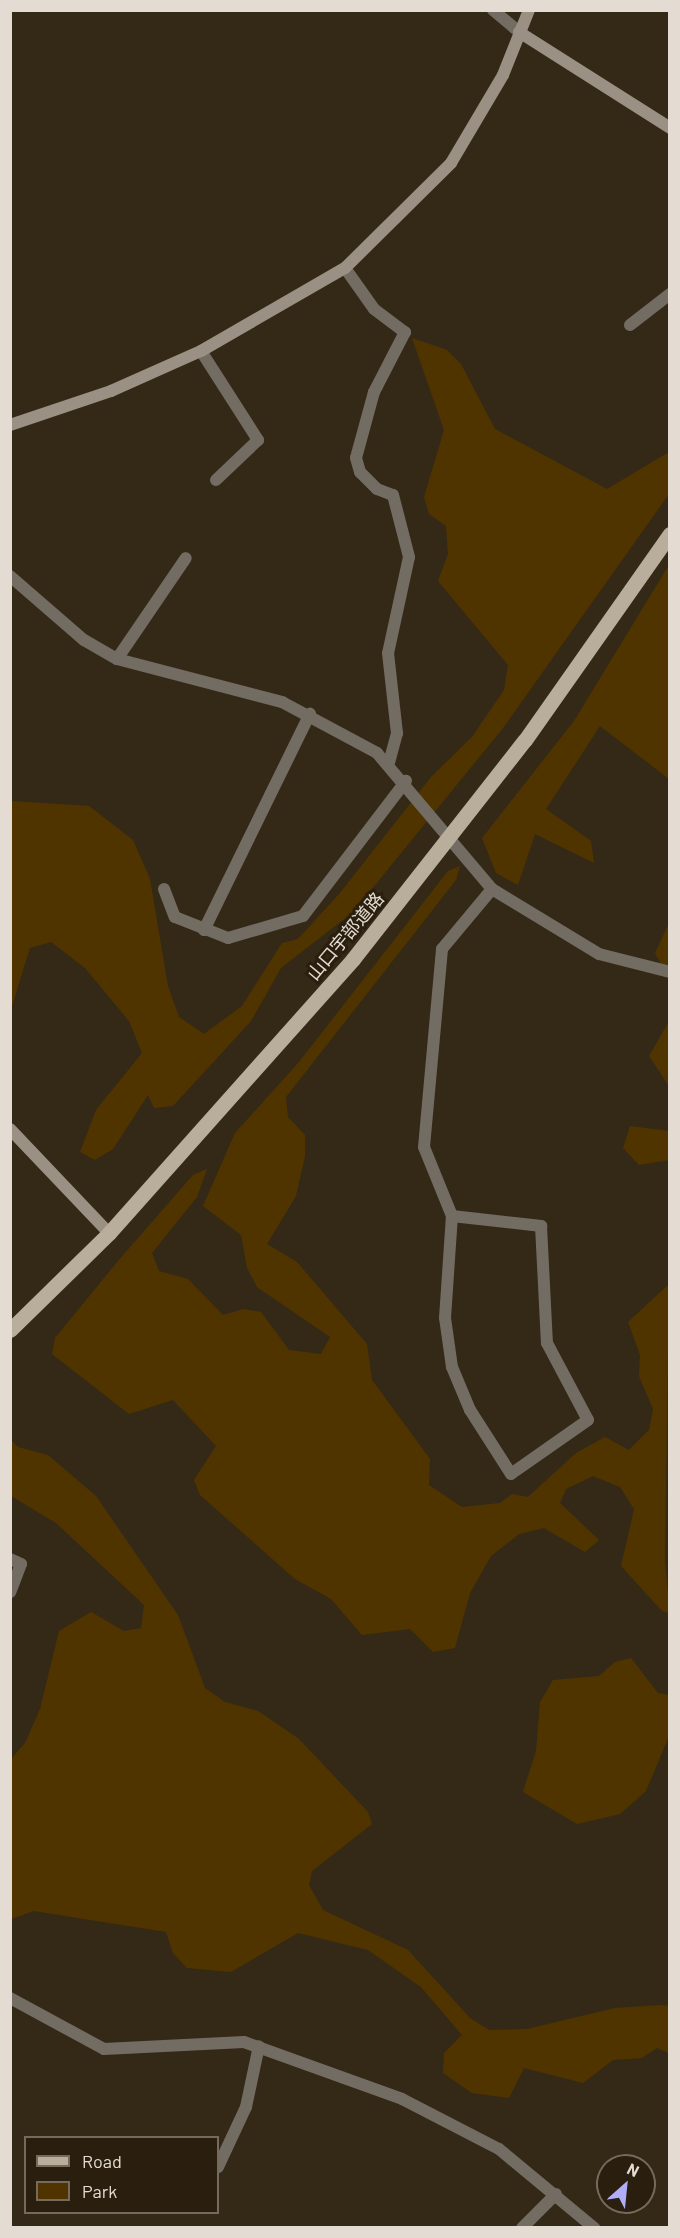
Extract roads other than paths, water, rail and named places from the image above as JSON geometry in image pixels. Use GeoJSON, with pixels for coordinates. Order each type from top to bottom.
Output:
{"type":"FeatureCollection","features":[{"type":"Feature","properties":{"kind":"main road","name":"山口宇部道路"},"geometry":{"type":"LineString","coordinates":[[10,1330],[109,1233],[423,875],[669,534]]}},
{"type":"Feature","properties":{"kind":"street"},"geometry":{"type":"LineString","coordinates":[[493,10],[519,32],[669,128]]}},
{"type":"Feature","properties":{"kind":"street"},"geometry":{"type":"LineString","coordinates":[[10,425],[111,391],[201,351],[345,268],[451,163],[503,75],[529,10]]}},
{"type":"Feature","properties":{"kind":"street"},"geometry":{"type":"LineString","coordinates":[[345,268],[374,309],[405,332],[374,392],[356,458],[360,472],[376,489],[393,495],[409,557],[388,653],[397,733],[389,762]]}},
{"type":"Feature","properties":{"kind":"street"},"geometry":{"type":"LineString","coordinates":[[630,325],[669,294]]}},
{"type":"Feature","properties":{"kind":"street"},"geometry":{"type":"LineString","coordinates":[[201,351],[258,440],[216,480]]}},
{"type":"Feature","properties":{"kind":"street"},"geometry":{"type":"LineString","coordinates":[[117,659],[186,558]]}},
{"type":"Feature","properties":{"kind":"street"},"geometry":{"type":"LineString","coordinates":[[10,576],[84,640],[117,659],[249,692],[310,714],[389,762],[492,889],[599,954],[669,972]]}},
{"type":"Feature","properties":{"kind":"street"},"geometry":{"type":"LineString","coordinates":[[204,930],[310,714]]}},
{"type":"Feature","properties":{"kind":"street"},"geometry":{"type":"LineString","coordinates":[[164,889],[175,917],[228,938],[303,916],[408,785]]}},
{"type":"Feature","properties":{"kind":"street"},"geometry":{"type":"LineString","coordinates":[[452,1216],[541,1226],[547,1343],[588,1420],[511,1474],[470,1410],[452,1367],[445,1318],[452,1216],[424,1147],[442,949],[492,889]]}},
{"type":"Feature","properties":{"kind":"street"},"geometry":{"type":"LineString","coordinates":[[10,1129],[109,1233]]}},
{"type":"Feature","properties":{"kind":"street"},"geometry":{"type":"LineString","coordinates":[[10,1559],[21,1564],[10,1592]]}},
{"type":"Feature","properties":{"kind":"street"},"geometry":{"type":"LineString","coordinates":[[10,1998],[104,2049],[140,2051],[223,2040],[259,2046],[456,2124],[556,2194],[594,2228]]}},
{"type":"Feature","properties":{"kind":"street"},"geometry":{"type":"LineString","coordinates":[[219,2160],[246,2107],[259,2046]]}},
{"type":"Feature","properties":{"kind":"street"},"geometry":{"type":"LineString","coordinates":[[522,2228],[556,2194]]}}]}
